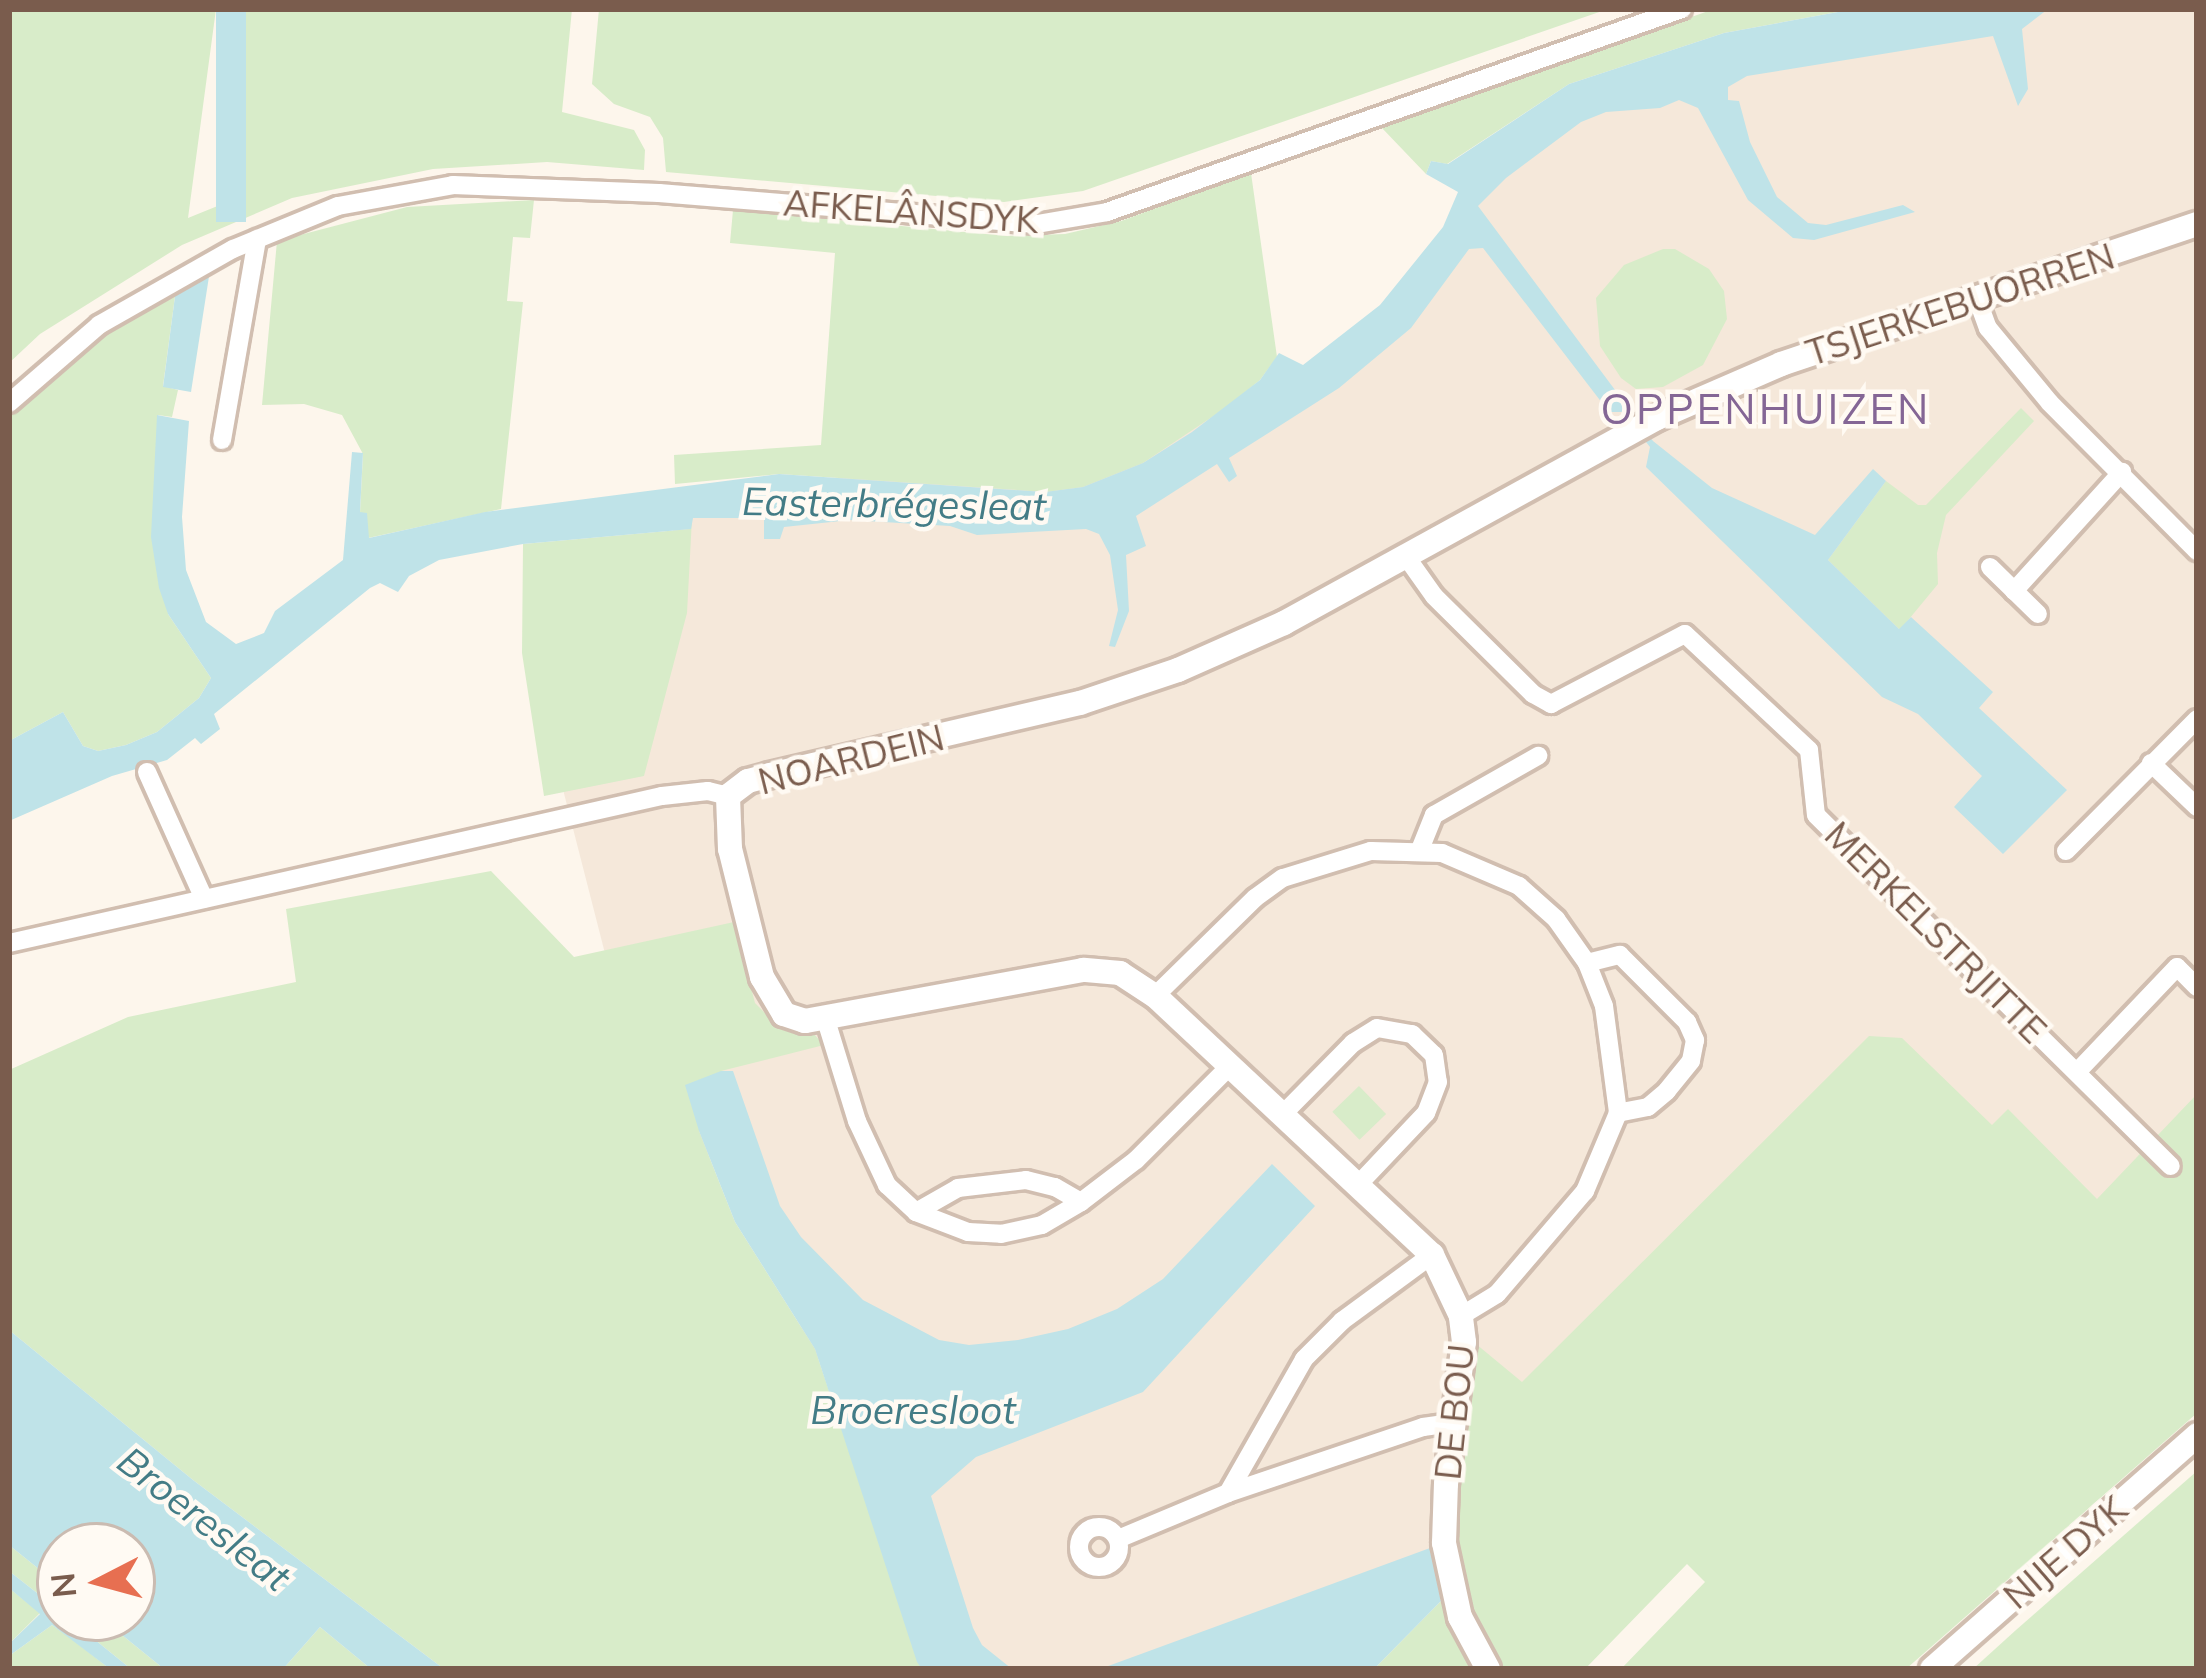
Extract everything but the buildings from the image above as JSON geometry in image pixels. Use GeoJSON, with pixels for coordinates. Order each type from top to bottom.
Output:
{"type":"FeatureCollection","features":[{"type":"Feature","properties":{"kind":"street","name":"AFKELÂNSDYK"},"geometry":{"type":"LineString","coordinates":[[9,403],[99,325],[257,239],[338,206],[453,185],[659,193],[1037,224],[1107,212],[1682,9]]}},
{"type":"Feature","properties":{"kind":"street","name":"TSJERKEBUORREN"},"geometry":{"type":"LineString","coordinates":[[1405,555],[1657,418],[1781,364],[2197,224]]}},
{"type":"Feature","properties":{"kind":"street"},"geometry":{"type":"LineString","coordinates":[[222,440],[257,239]]}},
{"type":"Feature","properties":{"kind":"street"},"geometry":{"type":"LineString","coordinates":[[1978,301],[1988,328],[2050,403],[2197,551]]}},
{"type":"Feature","properties":{"kind":"street"},"geometry":{"type":"LineString","coordinates":[[2014,591],[2122,472]]}},
{"type":"Feature","properties":{"kind":"street","name":"NOARDEIN"},"geometry":{"type":"LineString","coordinates":[[9,944],[662,796],[708,791],[728,796],[770,775],[1080,703],[1148,681],[1264,633],[1405,555]]}},
{"type":"Feature","properties":{"kind":"street","name":"MERKELSTRJITTE"},"geometry":{"type":"LineString","coordinates":[[1405,555],[1450,612],[1533,694],[1551,704],[1685,634],[1809,750],[1816,815],[2170,1166]]}},
{"type":"Feature","properties":{"kind":"street"},"geometry":{"type":"LineString","coordinates":[[1990,567],[2038,614]]}},
{"type":"Feature","properties":{"kind":"street"},"geometry":{"type":"LineString","coordinates":[[2066,851],[2197,719]]}},
{"type":"Feature","properties":{"kind":"street"},"geometry":{"type":"LineString","coordinates":[[1419,852],[1434,814],[1538,756]]}},
{"type":"Feature","properties":{"kind":"street"},"geometry":{"type":"LineString","coordinates":[[2151,763],[2197,807]]}},
{"type":"Feature","properties":{"kind":"street"},"geometry":{"type":"LineString","coordinates":[[146,772],[204,899]]}},
{"type":"Feature","properties":{"kind":"street"},"geometry":{"type":"LineString","coordinates":[[728,796],[730,849],[772,1001],[784,1014],[805,1021],[825,1016],[857,1121],[887,1186],[916,1212],[968,1232],[1001,1234],[1042,1225],[1136,1160],[1228,1068]]}},
{"type":"Feature","properties":{"kind":"street"},"geometry":{"type":"LineString","coordinates":[[1155,996],[1255,898],[1283,878],[1357,854],[1442,853],[1519,886],[1556,919],[1587,963],[1604,1006],[1618,1113],[1585,1191],[1497,1294],[1461,1316]]}},
{"type":"Feature","properties":{"kind":"street"},"geometry":{"type":"LineString","coordinates":[[1587,963],[1620,955],[1688,1022],[1695,1040],[1691,1061],[1667,1091],[1648,1107],[1618,1113]]}},
{"type":"Feature","properties":{"kind":"street"},"geometry":{"type":"LineString","coordinates":[[2077,1072],[2177,967],[2197,987]]}},
{"type":"Feature","properties":{"kind":"street","name":"DE BOU"},"geometry":{"type":"LineString","coordinates":[[825,1016],[1083,970],[1120,973],[1155,996],[1432,1256],[1461,1316],[1464,1342],[1452,1424],[1444,1543],[1460,1618],[1487,1669]]}},
{"type":"Feature","properties":{"kind":"street"},"geometry":{"type":"LineString","coordinates":[[1283,1114],[1353,1043],[1377,1028],[1412,1034],[1434,1055],[1438,1082],[1426,1113],[1358,1185]]}},
{"type":"Feature","properties":{"kind":"street"},"geometry":{"type":"LineString","coordinates":[[916,1212],[958,1188],[1026,1180],[1055,1187],[1081,1202]]}},
{"type":"Feature","properties":{"kind":"street"},"geometry":{"type":"LineString","coordinates":[[1228,1493],[1304,1359],[1342,1321],[1432,1256]]}},
{"type":"Feature","properties":{"kind":"street"},"geometry":{"type":"LineString","coordinates":[[1118,1539],[1228,1493],[1423,1427],[1452,1424]]}},
{"type":"Feature","properties":{"kind":"street","name":"NIJE DYK"},"geometry":{"type":"LineString","coordinates":[[1932,1669],[2197,1435]]}},
{"type":"Feature","properties":{"kind":"shaded area"},"geometry":{"type":"Polygon","coordinates":[[[2027,9],[2197,9],[2197,1112],[2079,1237],[1524,1430],[1408,1584],[1186,1669],[986,1669],[610,973],[558,770],[682,512],[1347,370],[1488,187],[1591,108],[2027,9]]]}},
{"type":"Feature","properties":{"kind":"green space"},"geometry":{"type":"Polygon","coordinates":[[[9,9],[216,9],[188,218],[220,205],[246,9],[572,9],[562,112],[634,130],[645,150],[644,170],[547,162],[433,169],[292,198],[182,245],[40,334],[9,363],[9,9]]]}},
{"type":"Feature","properties":{"kind":"green space"},"geometry":{"type":"Polygon","coordinates":[[[599,9],[1608,9],[1083,191],[1004,202],[666,172],[663,138],[650,117],[614,104],[592,84],[599,9]]]}},
{"type":"Feature","properties":{"kind":"green space"},"geometry":{"type":"Polygon","coordinates":[[[1714,9],[1854,9],[1724,33],[1569,84],[1447,164],[1431,161],[1426,174],[1381,127],[1714,9]]]}},
{"type":"Feature","properties":{"kind":"green space"},"geometry":{"type":"Polygon","coordinates":[[[1251,173],[1277,357],[1260,380],[1227,407],[1143,463],[1083,487],[1046,492],[779,474],[675,484],[674,455],[821,445],[835,253],[730,243],[733,210],[1007,236],[1065,234],[1121,221],[1251,173]]]}},
{"type":"Feature","properties":{"kind":"green space"},"geometry":{"type":"Polygon","coordinates":[[[534,200],[530,238],[513,237],[507,301],[523,302],[501,509],[368,538],[360,513],[363,454],[342,415],[304,404],[262,405],[277,241],[407,207],[534,200]]]}},
{"type":"Feature","properties":{"kind":"green space"},"geometry":{"type":"Polygon","coordinates":[[[1675,249],[1709,269],[1724,291],[1727,319],[1703,365],[1663,387],[1636,389],[1621,378],[1600,346],[1596,298],[1624,265],[1675,249]]]}},
{"type":"Feature","properties":{"kind":"green space"},"geometry":{"type":"Polygon","coordinates":[[[176,289],[163,386],[178,390],[172,417],[158,415],[168,614],[211,678],[199,698],[157,732],[126,745],[98,751],[83,746],[63,712],[9,741],[9,413],[62,361],[176,289]]]}},
{"type":"Feature","properties":{"kind":"green space"},"geometry":{"type":"Polygon","coordinates":[[[2021,408],[2034,421],[1946,515],[1937,553],[1938,584],[1900,630],[1828,560],[1886,481],[1918,505],[1926,505],[2021,408]]]}},
{"type":"Feature","properties":{"kind":"green space"},"geometry":{"type":"Polygon","coordinates":[[[692,518],[687,613],[644,776],[544,796],[522,653],[523,544],[690,529],[692,518]]]}},
{"type":"Feature","properties":{"kind":"green space"},"geometry":{"type":"Polygon","coordinates":[[[491,871],[574,957],[734,922],[755,1003],[774,1022],[812,1032],[824,1045],[721,1071],[699,1131],[735,1222],[815,1349],[922,1669],[444,1669],[193,1480],[9,1330],[9,1070],[128,1017],[296,982],[286,909],[491,871]]]}},
{"type":"Feature","properties":{"kind":"green space"},"geometry":{"type":"Polygon","coordinates":[[[1869,1036],[1902,1038],[1992,1125],[2008,1109],[2097,1199],[2197,1094],[2197,1413],[1906,1669],[1621,1669],[1705,1582],[1687,1564],[1585,1669],[1500,1669],[1473,1627],[1455,1548],[1470,1339],[1522,1382],[1869,1036]]]}},
{"type":"Feature","properties":{"kind":"green space"},"geometry":{"type":"Polygon","coordinates":[[[1359,1086],[1386,1114],[1359,1140],[1332,1112],[1359,1086]]]}},
{"type":"Feature","properties":{"kind":"green space"},"geometry":{"type":"Polygon","coordinates":[[[2197,1471],[2197,1669],[1973,1669],[2016,1630],[2197,1471]]]}},
{"type":"Feature","properties":{"kind":"green space"},"geometry":{"type":"Polygon","coordinates":[[[9,1545],[36,1567],[36,1592],[9,1571],[9,1545]]]}},
{"type":"Feature","properties":{"kind":"green space"},"geometry":{"type":"Polygon","coordinates":[[[9,1588],[36,1610],[36,1617],[9,1644],[9,1588]]]}},
{"type":"Feature","properties":{"kind":"green space"},"geometry":{"type":"Polygon","coordinates":[[[1441,1601],[1472,1669],[1374,1669],[1441,1601]]]}},
{"type":"Feature","properties":{"kind":"green space"},"geometry":{"type":"Polygon","coordinates":[[[320,1627],[371,1669],[283,1669],[320,1627]]]}},
{"type":"Feature","properties":{"kind":"green space"},"geometry":{"type":"Polygon","coordinates":[[[36,1637],[36,1642],[74,1642],[110,1669],[9,1669],[9,1656],[36,1637]]]}},
{"type":"Feature","properties":{"kind":"green space"},"geometry":{"type":"Polygon","coordinates":[[[98,1642],[131,1642],[164,1669],[131,1669],[98,1642]]]}},
{"type":"Feature","properties":{"kind":"water"},"geometry":{"type":"Polygon","coordinates":[[[216,9],[246,9],[246,222],[216,222],[216,9]]]}},
{"type":"Feature","properties":{"kind":"water","name":"Easterbrégesleat"},"geometry":{"type":"Polygon","coordinates":[[[1854,9],[2048,9],[2022,29],[2028,89],[2018,106],[1993,36],[1747,76],[1728,87],[1728,100],[1739,101],[1750,142],[1777,197],[1808,223],[1826,225],[1903,205],[1915,212],[1814,240],[1793,238],[1748,200],[1698,108],[1679,100],[1660,108],[1606,112],[1581,122],[1506,178],[1478,206],[1653,441],[1712,488],[1815,535],[1873,469],[1886,481],[1828,560],[1899,629],[1911,617],[1993,692],[1979,708],[2067,790],[2003,854],[1954,807],[1982,776],[1918,714],[1882,697],[1646,467],[1650,447],[1622,412],[1609,412],[1483,248],[1469,249],[1411,328],[1339,388],[1229,458],[1237,476],[1229,482],[1217,464],[1136,516],[1146,546],[1126,555],[1129,611],[1115,647],[1109,646],[1118,610],[1110,555],[1099,534],[1086,529],[977,535],[950,526],[850,520],[784,527],[780,539],[764,539],[764,518],[693,518],[691,529],[523,544],[439,560],[409,576],[398,592],[380,583],[370,588],[214,714],[220,729],[201,744],[195,738],[167,760],[112,776],[9,821],[9,741],[63,712],[83,746],[98,751],[126,745],[157,732],[199,698],[211,678],[168,614],[159,588],[151,537],[157,415],[189,421],[182,517],[186,570],[206,622],[236,644],[264,633],[275,611],[343,560],[352,452],[363,453],[360,512],[367,513],[369,538],[485,512],[779,474],[1045,492],[1083,487],[1143,463],[1192,432],[1260,380],[1279,353],[1303,365],[1380,305],[1443,227],[1458,192],[1426,174],[1431,161],[1448,164],[1569,84],[1724,33],[1854,9]]]}},
{"type":"Feature","properties":{"kind":"water"},"geometry":{"type":"Polygon","coordinates":[[[210,270],[191,392],[163,387],[176,289],[210,270]]]}},
{"type":"Feature","properties":{"kind":"water","name":"Broeresloot"},"geometry":{"type":"Polygon","coordinates":[[[733,1071],[780,1206],[801,1237],[863,1300],[939,1340],[969,1345],[1018,1340],[1068,1329],[1117,1309],[1163,1279],[1272,1164],[1315,1206],[1143,1392],[976,1457],[931,1496],[973,1628],[982,1645],[1012,1669],[922,1669],[917,1662],[815,1349],[735,1222],[699,1131],[685,1085],[733,1071]]]}},
{"type":"Feature","properties":{"kind":"water","name":"Broeresleat"},"geometry":{"type":"Polygon","coordinates":[[[9,1330],[193,1480],[444,1669],[371,1669],[320,1627],[283,1669],[164,1669],[131,1642],[156,1642],[156,1522],[36,1522],[36,1567],[9,1545],[9,1330]]]}},
{"type":"Feature","properties":{"kind":"water"},"geometry":{"type":"Polygon","coordinates":[[[1430,1548],[1441,1601],[1374,1669],[1100,1669],[1430,1548]]]}},
{"type":"Feature","properties":{"kind":"water"},"geometry":{"type":"Polygon","coordinates":[[[9,1571],[36,1592],[36,1611],[9,1588],[9,1571]]]}},
{"type":"Feature","properties":{"kind":"water"},"geometry":{"type":"Polygon","coordinates":[[[36,1618],[36,1637],[9,1656],[9,1644],[36,1618]]]}},
{"type":"Feature","properties":{"kind":"water"},"geometry":{"type":"Polygon","coordinates":[[[74,1642],[98,1642],[131,1669],[110,1669],[74,1642]]]}},
{"type":"Feature","properties":{"kind":"district","name":"OPPENHUIZEN"},"geometry":{"type":"Point","coordinates":[1766,409]}}]}
